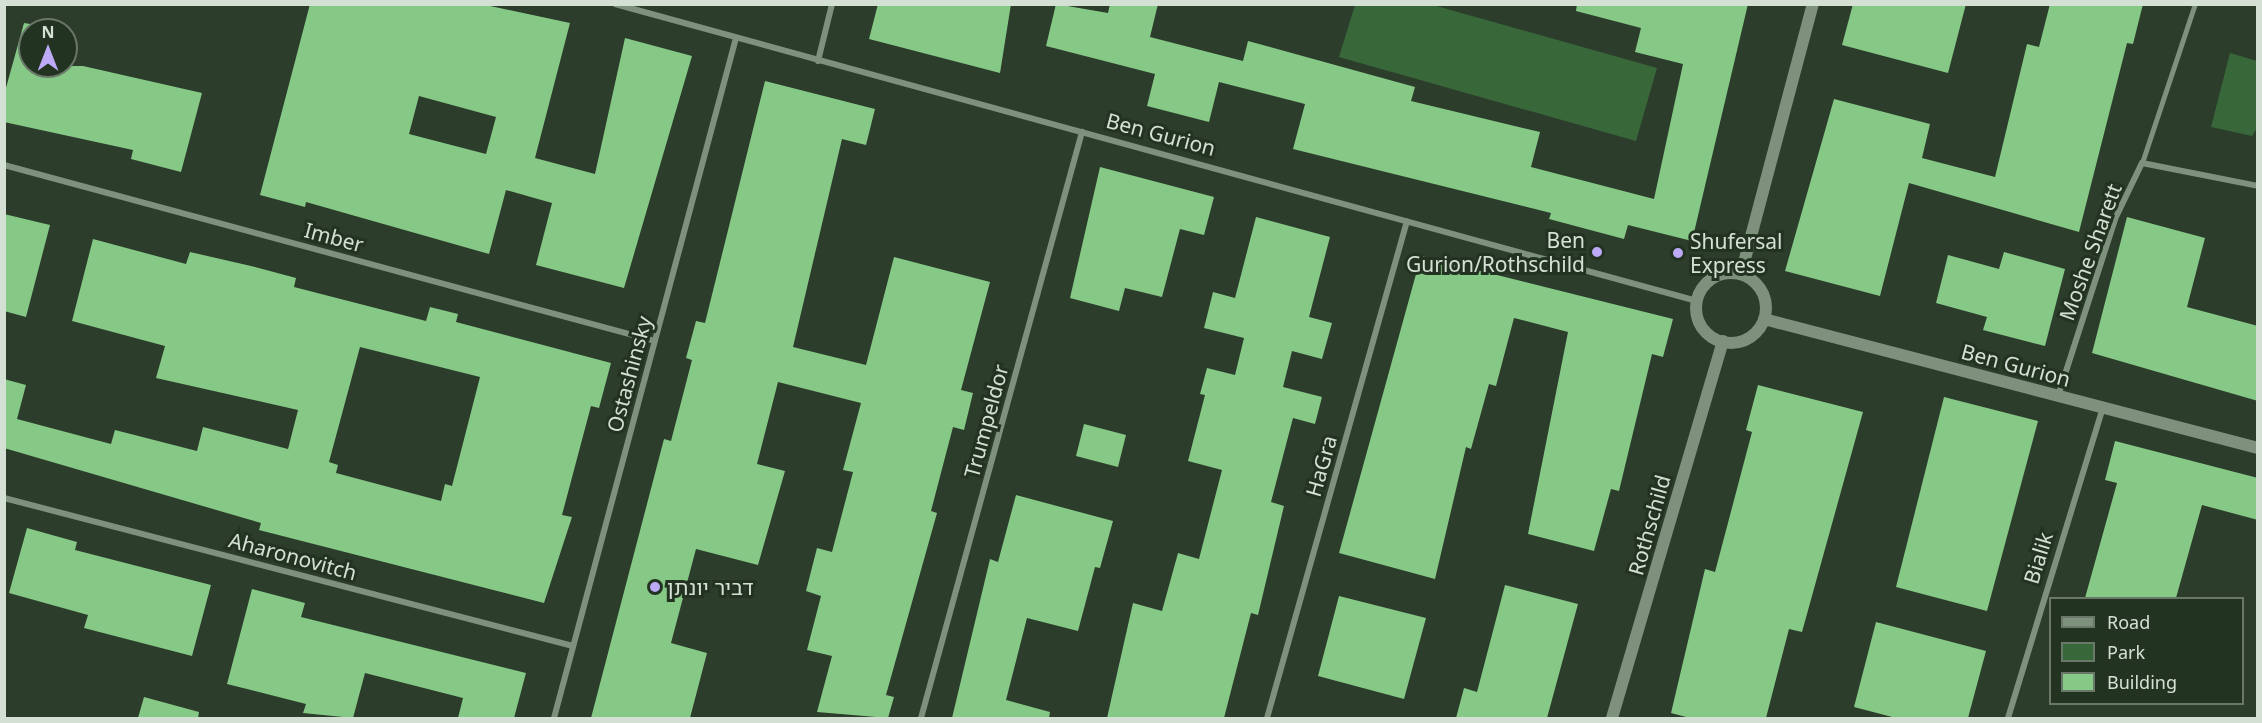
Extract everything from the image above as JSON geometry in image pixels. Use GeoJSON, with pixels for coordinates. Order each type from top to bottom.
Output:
{"type":"FeatureCollection","features":[{"type":"Feature","properties":{"kind":"street","name":"Ben Gurion"},"geometry":{"type":"LineString","coordinates":[[615,4],[1697,302]]}},
{"type":"Feature","properties":{"kind":"street"},"geometry":{"type":"LineString","coordinates":[[818,61],[832,4]]}},
{"type":"Feature","properties":{"kind":"street"},"geometry":{"type":"LineString","coordinates":[[1741,274],[1813,4]]}},
{"type":"Feature","properties":{"kind":"street","name":"Ostashinsky"},"geometry":{"type":"LineString","coordinates":[[554,718],[736,38]]}},
{"type":"Feature","properties":{"kind":"street","name":"Trumpeldor"},"geometry":{"type":"LineString","coordinates":[[921,718],[1082,132]]}},
{"type":"Feature","properties":{"kind":"street","name":"Moshe Sharett"},"geometry":{"type":"LineString","coordinates":[[2058,396],[2115,219],[2142,163],[2207,179],[2258,186]]}},
{"type":"Feature","properties":{"kind":"street","name":"Imber"},"geometry":{"type":"LineString","coordinates":[[4,165],[655,341]]}},
{"type":"Feature","properties":{"kind":"street","name":"HaGra"},"geometry":{"type":"LineString","coordinates":[[1267,718],[1407,221]]}},
{"type":"Feature","properties":{"kind":"street"},"geometry":{"type":"LineString","coordinates":[[1741,274],[1763,292],[1764,320],[1755,335],[1723,341],[1701,326],[1697,302],[1709,281],[1741,274]]}},
{"type":"Feature","properties":{"kind":"street","name":"Ben Gurion"},"geometry":{"type":"LineString","coordinates":[[1764,320],[2258,448]]}},
{"type":"Feature","properties":{"kind":"street","name":"Rothschild"},"geometry":{"type":"LineString","coordinates":[[1612,718],[1723,341]]}},
{"type":"Feature","properties":{"kind":"street","name":"Bialik"},"geometry":{"type":"LineString","coordinates":[[2008,718],[2103,408]]}},
{"type":"Feature","properties":{"kind":"street","name":"Aharonovitch"},"geometry":{"type":"LineString","coordinates":[[4,498],[573,646]]}},
{"type":"Feature","properties":{"kind":"lane"},"geometry":{"type":"LineString","coordinates":[[2142,163],[2195,4]]}},
{"type":"Feature","properties":{"kind":"green space"},"geometry":{"type":"Polygon","coordinates":[[[1355,5],[1433,5],[1657,68],[1636,141],[1339,57],[1355,5]]]}},
{"type":"Feature","properties":{"kind":"green space"},"geometry":{"type":"Polygon","coordinates":[[[2230,53],[2257,61],[2257,128],[2252,136],[2211,127],[2230,53]]]}},
{"type":"Feature","properties":{"kind":"building"},"geometry":{"type":"Polygon","coordinates":[[[310,4],[481,4],[570,23],[535,158],[595,174],[625,38],[692,56],[624,288],[536,265],[552,203],[506,190],[489,254],[306,202],[305,207],[260,195],[310,4]],[[419,96],[409,134],[486,154],[496,117],[419,96]]]}},
{"type":"Feature","properties":{"kind":"building"},"geometry":{"type":"Polygon","coordinates":[[[878,4],[1011,4],[1000,73],[869,39],[878,4]]]}},
{"type":"Feature","properties":{"kind":"building"},"geometry":{"type":"Polygon","coordinates":[[[1056,4],[1108,13],[1110,4],[1158,4],[1150,37],[1243,61],[1248,41],[1415,87],[1411,101],[1540,132],[1531,167],[1654,199],[1683,64],[1635,52],[1641,28],[1576,11],[1577,4],[1748,4],[1692,241],[1628,225],[1624,239],[1549,219],[1551,213],[1293,149],[1305,104],[1219,82],[1209,122],[1147,106],[1155,74],[1046,46],[1056,4]]]}},
{"type":"Feature","properties":{"kind":"building"},"geometry":{"type":"Polygon","coordinates":[[[1853,4],[1966,4],[1948,73],[1842,45],[1853,4]]]}},
{"type":"Feature","properties":{"kind":"building"},"geometry":{"type":"Polygon","coordinates":[[[2050,4],[2143,4],[2133,44],[2127,43],[2079,232],[1909,183],[1880,296],[1785,271],[1834,99],[1930,124],[1922,158],[1995,177],[2027,44],[2039,47],[2050,4]]]}},
{"type":"Feature","properties":{"kind":"building"},"geometry":{"type":"Polygon","coordinates":[[[18,45],[18,78],[78,78],[78,66],[83,66],[202,93],[181,172],[131,159],[133,150],[4,122],[4,95],[18,45]]]}},
{"type":"Feature","properties":{"kind":"building"},"geometry":{"type":"Polygon","coordinates":[[[765,81],[875,109],[866,145],[842,139],[793,347],[866,365],[894,257],[990,282],[961,390],[973,393],[964,430],[953,427],[931,511],[937,513],[886,695],[894,697],[888,718],[817,712],[832,656],[807,650],[821,596],[806,591],[817,548],[832,552],[853,472],[843,470],[861,403],[778,382],[757,464],[785,471],[758,565],[696,549],[671,643],[707,653],[690,718],[591,718],[664,439],[671,441],[692,360],[686,358],[696,321],[705,323],[765,81]]]}},
{"type":"Feature","properties":{"kind":"building"},"geometry":{"type":"Polygon","coordinates":[[[1100,167],[1214,197],[1204,235],[1180,229],[1162,297],[1125,288],[1119,311],[1070,298],[1100,167]]]}},
{"type":"Feature","properties":{"kind":"building"},"geometry":{"type":"Polygon","coordinates":[[[4,214],[50,225],[26,317],[4,311],[4,214]]]}},
{"type":"Feature","properties":{"kind":"building"},"geometry":{"type":"Polygon","coordinates":[[[1256,217],[1330,237],[1309,317],[1332,323],[1322,359],[1292,351],[1283,387],[1322,397],[1315,424],[1293,418],[1271,502],[1284,506],[1258,615],[1251,613],[1224,718],[1107,718],[1133,603],[1162,611],[1178,553],[1199,559],[1222,470],[1188,461],[1205,395],[1200,394],[1207,368],[1235,375],[1244,338],[1204,328],[1213,292],[1235,298],[1256,217]]]}},
{"type":"Feature","properties":{"kind":"building"},"geometry":{"type":"Polygon","coordinates":[[[2127,217],[2205,238],[2187,307],[2258,326],[2258,401],[2092,353],[2127,217]]]}},
{"type":"Feature","properties":{"kind":"building"},"geometry":{"type":"Polygon","coordinates":[[[93,239],[186,264],[190,252],[251,266],[296,278],[294,287],[426,321],[430,307],[458,314],[456,322],[611,363],[599,408],[591,406],[562,515],[572,517],[544,603],[259,530],[261,523],[4,448],[4,379],[26,385],[17,419],[111,444],[115,430],[197,451],[203,427],[288,449],[298,410],[156,378],[165,346],[72,321],[93,239]],[[360,347],[329,462],[338,465],[336,473],[441,501],[445,484],[452,486],[480,377],[360,347]]]}},
{"type":"Feature","properties":{"kind":"building"},"geometry":{"type":"Polygon","coordinates":[[[2004,252],[2065,269],[2045,346],[1983,330],[1987,317],[1936,303],[1948,255],[1999,269],[2004,252]]]}},
{"type":"Feature","properties":{"kind":"building"},"geometry":{"type":"Polygon","coordinates":[[[1421,256],[1673,319],[1663,357],[1652,354],[1619,491],[1611,489],[1594,551],[1528,534],[1568,332],[1514,318],[1496,386],[1489,384],[1471,449],[1466,447],[1435,579],[1339,553],[1421,256]]]}},
{"type":"Feature","properties":{"kind":"building"},"geometry":{"type":"Polygon","coordinates":[[[1758,385],[1863,412],[1802,632],[1789,629],[1766,718],[1690,718],[1671,713],[1705,569],[1715,572],[1752,432],[1746,430],[1758,385]]]}},
{"type":"Feature","properties":{"kind":"building"},"geometry":{"type":"Polygon","coordinates":[[[1944,397],[2038,421],[1987,611],[1896,587],[1944,397]]]}},
{"type":"Feature","properties":{"kind":"building"},"geometry":{"type":"Polygon","coordinates":[[[1084,424],[1126,435],[1118,467],[1076,456],[1084,424]]]}},
{"type":"Feature","properties":{"kind":"building"},"geometry":{"type":"Polygon","coordinates":[[[2115,441],[2258,478],[2258,520],[2202,505],[2176,597],[2085,597],[2117,483],[2105,480],[2115,441]]]}},
{"type":"Feature","properties":{"kind":"building"},"geometry":{"type":"Polygon","coordinates":[[[1016,495],[1113,521],[1100,568],[1095,567],[1078,631],[1027,618],[1006,700],[1050,712],[1049,718],[952,718],[990,559],[998,562],[1016,495]]]}},
{"type":"Feature","properties":{"kind":"building"},"geometry":{"type":"Polygon","coordinates":[[[27,528],[77,542],[75,550],[211,585],[192,656],[84,628],[88,615],[9,593],[27,528]]]}},
{"type":"Feature","properties":{"kind":"building"},"geometry":{"type":"Polygon","coordinates":[[[1505,585],[1578,604],[1547,718],[1456,718],[1464,688],[1477,692],[1505,585]]]}},
{"type":"Feature","properties":{"kind":"building"},"geometry":{"type":"Polygon","coordinates":[[[252,589],[305,603],[301,617],[526,673],[514,718],[458,718],[463,698],[365,673],[353,718],[303,713],[306,704],[227,684],[252,589]]]}},
{"type":"Feature","properties":{"kind":"building"},"geometry":{"type":"Polygon","coordinates":[[[1339,596],[1426,618],[1404,699],[1318,676],[1339,596]]]}},
{"type":"Feature","properties":{"kind":"building"},"geometry":{"type":"Polygon","coordinates":[[[1876,622],[1986,651],[1968,718],[1896,718],[1854,707],[1876,622]]]}},
{"type":"Feature","properties":{"kind":"building"},"geometry":{"type":"Polygon","coordinates":[[[144,697],[199,712],[198,718],[138,718],[144,697]]]}},
{"type":"Feature","properties":{"kind":"place","name":"Ben Gurion/Rothschild"},"geometry":{"type":"Point","coordinates":[1597,252]}},
{"type":"Feature","properties":{"kind":"place","name":"Shufersal Express"},"geometry":{"type":"Point","coordinates":[1678,253]}},
{"type":"Feature","properties":{"kind":"place","name":"דביר יונתן"},"geometry":{"type":"Point","coordinates":[655,587]}}]}
